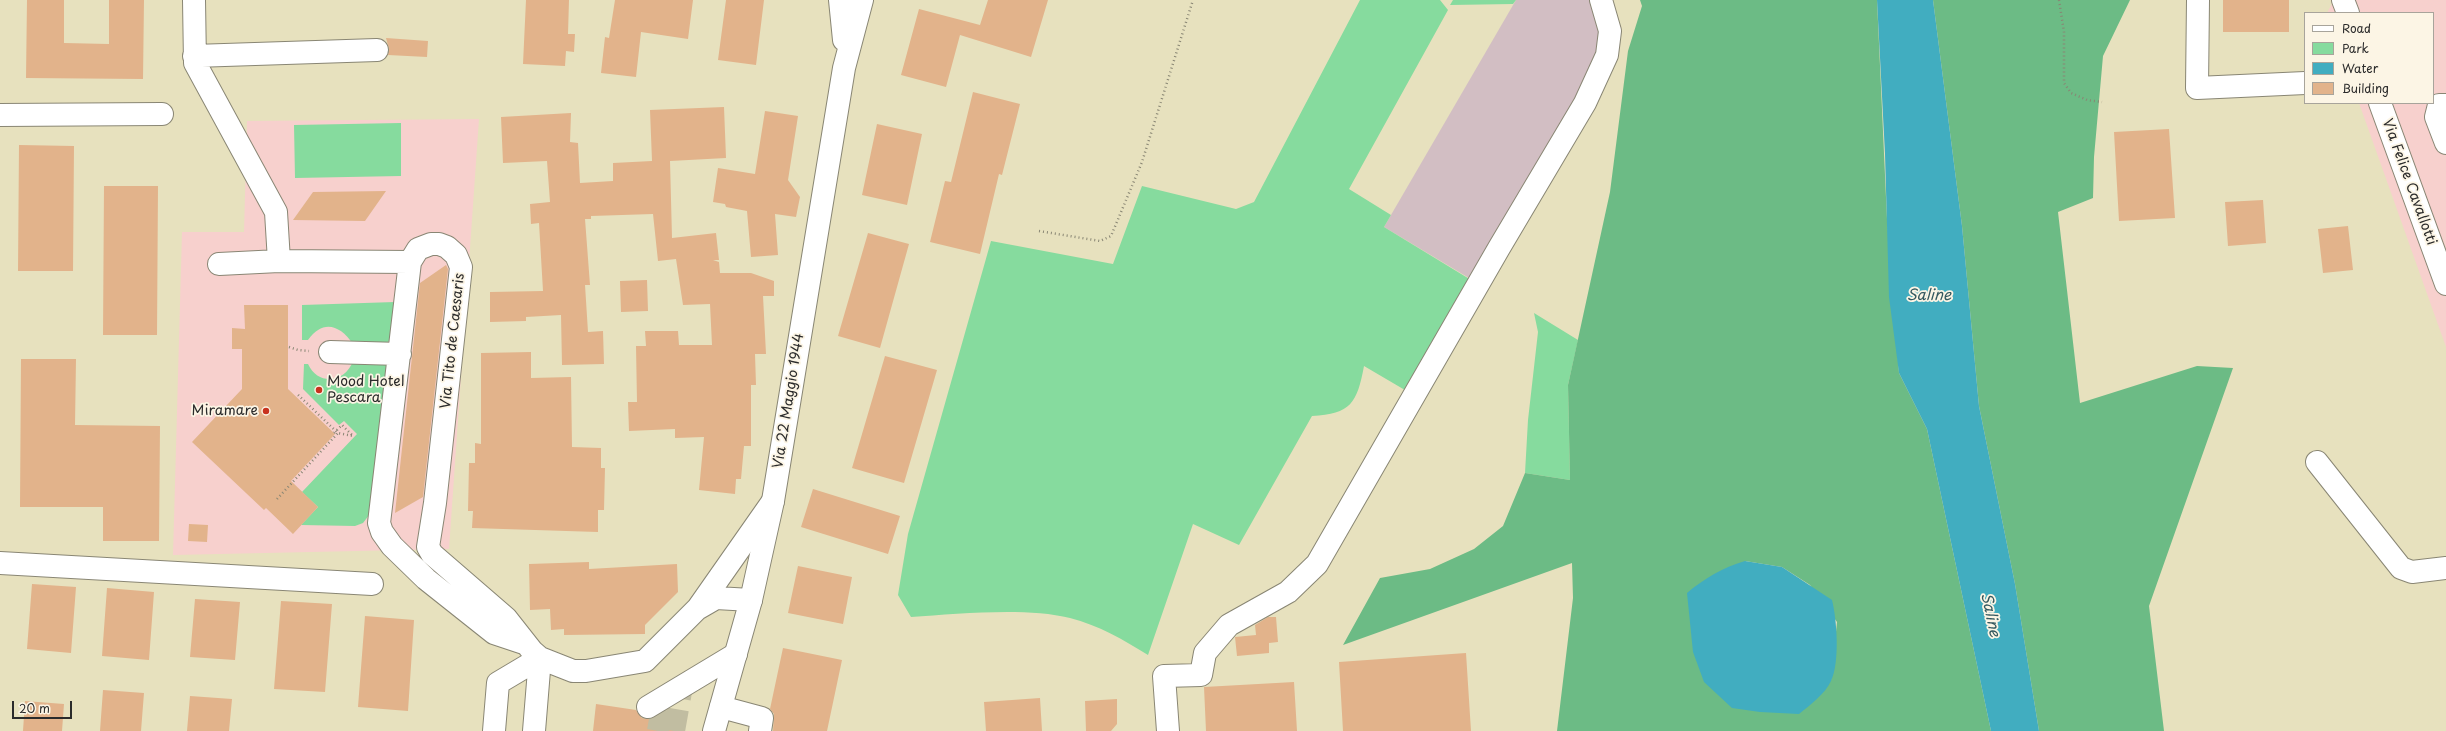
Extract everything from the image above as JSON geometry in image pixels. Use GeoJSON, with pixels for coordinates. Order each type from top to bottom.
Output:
{"type":"FeatureCollection","features":[{"type":"Feature","properties":{"kind":"street"},"geometry":{"type":"LineString","coordinates":[[194,0],[194,63],[276,212],[279,262]]}},
{"type":"Feature","properties":{"kind":"street","name":"Via 22 Maggio 1944"},"geometry":{"type":"LineString","coordinates":[[840,0],[844,68]]}},
{"type":"Feature","properties":{"kind":"street","name":"Via 22 Maggio 1944"},"geometry":{"type":"LineString","coordinates":[[714,731],[751,600],[772,501],[844,68],[862,0]]}},
{"type":"Feature","properties":{"kind":"street"},"geometry":{"type":"LineString","coordinates":[[1168,731],[1164,676],[1201,675],[1205,653],[1229,625],[1288,592],[1317,564],[1499,248],[1585,104],[1607,55],[1610,31],[1601,0]]}},
{"type":"Feature","properties":{"kind":"street"},"geometry":{"type":"LineString","coordinates":[[2198,0],[2197,88],[2304,84]]}},
{"type":"Feature","properties":{"kind":"street"},"geometry":{"type":"LineString","coordinates":[[2343,0],[2348,12]]}},
{"type":"Feature","properties":{"kind":"street"},"geometry":{"type":"LineString","coordinates":[[194,56],[376,50]]}},
{"type":"Feature","properties":{"kind":"street","name":"Via Felice Cavallotti"},"geometry":{"type":"LineString","coordinates":[[2380,104],[2446,284]]}},
{"type":"Feature","properties":{"kind":"street"},"geometry":{"type":"LineString","coordinates":[[2446,105],[2439,105],[2436,117],[2446,143]]}},
{"type":"Feature","properties":{"kind":"street"},"geometry":{"type":"LineString","coordinates":[[0,115],[162,114]]}},
{"type":"Feature","properties":{"kind":"street","name":"Via Tito de Caesaris"},"geometry":{"type":"LineString","coordinates":[[524,643],[494,633],[423,576],[400,554],[382,532],[379,517],[410,262],[418,249],[431,244],[439,244],[447,247],[456,255],[461,267],[432,524],[428,547],[436,559],[506,618],[524,643],[540,658],[573,671],[586,671],[645,661],[697,609],[772,501]]}},
{"type":"Feature","properties":{"kind":"street"},"geometry":{"type":"LineString","coordinates":[[219,264],[279,262],[410,262]]}},
{"type":"Feature","properties":{"kind":"street"},"geometry":{"type":"LineString","coordinates":[[330,352],[400,354]]}},
{"type":"Feature","properties":{"kind":"street"},"geometry":{"type":"LineString","coordinates":[[2317,462],[2401,568],[2412,572],[2446,568]]}},
{"type":"Feature","properties":{"kind":"street","name":"Via Tito de Caesaris"},"geometry":{"type":"LineString","coordinates":[[386,538],[401,546],[417,544],[429,532],[432,524]]}},
{"type":"Feature","properties":{"kind":"street"},"geometry":{"type":"LineString","coordinates":[[423,576],[421,569],[424,562],[436,559]]}},
{"type":"Feature","properties":{"kind":"street"},"geometry":{"type":"LineString","coordinates":[[0,562],[372,584]]}},
{"type":"Feature","properties":{"kind":"street","name":"Via Tito de Caesaris"},"geometry":{"type":"LineString","coordinates":[[697,609],[716,598],[751,600]]}},
{"type":"Feature","properties":{"kind":"street"},"geometry":{"type":"LineString","coordinates":[[648,707],[736,654]]}},
{"type":"Feature","properties":{"kind":"street"},"geometry":{"type":"LineString","coordinates":[[494,731],[498,683],[540,658]]}},
{"type":"Feature","properties":{"kind":"street"},"geometry":{"type":"LineString","coordinates":[[534,731],[540,658]]}},
{"type":"Feature","properties":{"kind":"street"},"geometry":{"type":"LineString","coordinates":[[721,707],[762,718],[760,731]]}},
{"type":"Feature","properties":{"kind":"path"},"geometry":{"type":"LineString","coordinates":[[1039,230],[1100,241],[1111,236],[1142,162],[1192,0]]}},
{"type":"Feature","properties":{"kind":"path"},"geometry":{"type":"LineString","coordinates":[[2059,0],[2064,32],[2064,83],[2071,93],[2087,100],[2102,102]]}},
{"type":"Feature","properties":{"kind":"path"},"geometry":{"type":"LineString","coordinates":[[289,346],[298,350]]}},
{"type":"Feature","properties":{"kind":"path"},"geometry":{"type":"LineString","coordinates":[[296,393],[338,433],[353,436],[342,425],[334,433]]}},
{"type":"Feature","properties":{"kind":"path"},"geometry":{"type":"LineString","coordinates":[[277,499],[338,433]]}},
{"type":"Feature","properties":{"kind":"shaded area"},"geometry":{"type":"Polygon","coordinates":[[[1516,0],[1590,0],[1595,3],[1601,32],[1594,71],[1474,281],[1384,227],[1516,0]]]}},
{"type":"Feature","properties":{"kind":"shaded area"},"geometry":{"type":"Polygon","coordinates":[[[2334,0],[2446,0],[2446,347],[2359,104],[2434,104],[2434,12],[2328,12],[2334,0]]]}},
{"type":"Feature","properties":{"kind":"shaded area","name":"Mood Hotel Pescara"},"geometry":{"type":"Polygon","coordinates":[[[479,119],[449,549],[173,555],[182,232],[244,232],[247,121],[479,119]]]}},
{"type":"Feature","properties":{"kind":"green space"},"geometry":{"type":"Polygon","coordinates":[[[1360,0],[1440,0],[1448,10],[1349,189],[1391,215],[1384,227],[1471,280],[1410,393],[1364,366],[1355,398],[1350,404],[1336,413],[1312,416],[1239,545],[1193,524],[1148,655],[1101,629],[1070,618],[1052,615],[991,612],[911,617],[898,595],[908,534],[991,241],[1113,264],[1142,186],[1236,209],[1254,202],[1360,0]]]}},
{"type":"Feature","properties":{"kind":"green space"},"geometry":{"type":"Polygon","coordinates":[[[1453,0],[1516,0],[1513,4],[1450,5],[1453,0]]]}},
{"type":"Feature","properties":{"kind":"green space"},"geometry":{"type":"Polygon","coordinates":[[[1640,0],[1877,0],[1887,219],[1899,373],[1927,429],[1991,731],[1557,731],[1573,598],[1572,563],[1343,645],[1380,578],[1430,569],[1474,549],[1503,526],[1525,473],[1570,480],[1568,385],[1610,192],[1628,51],[1642,6],[1640,0]],[[1745,561],[1831,680],[1837,622],[1810,585],[1782,567],[1745,561]]]}},
{"type":"Feature","properties":{"kind":"green space"},"geometry":{"type":"Polygon","coordinates":[[[1933,0],[2130,0],[2103,56],[2094,157],[2093,198],[2058,212],[2080,403],[2197,366],[2233,368],[2149,606],[2164,731],[2039,731],[2015,584],[1979,406],[1962,226],[1933,0]]]}},
{"type":"Feature","properties":{"kind":"green space"},"geometry":{"type":"Polygon","coordinates":[[[401,123],[401,176],[295,178],[294,125],[401,123]]]}},
{"type":"Feature","properties":{"kind":"green space"},"geometry":{"type":"Polygon","coordinates":[[[395,302],[392,337],[386,344],[353,344],[343,332],[331,327],[320,329],[308,340],[302,340],[302,305],[395,302]]]}},
{"type":"Feature","properties":{"kind":"green space"},"geometry":{"type":"Polygon","coordinates":[[[1534,313],[1578,340],[1568,385],[1570,480],[1525,473],[1528,420],[1538,332],[1534,313]]]}},
{"type":"Feature","properties":{"kind":"green space"},"geometry":{"type":"Polygon","coordinates":[[[353,361],[387,362],[373,510],[363,523],[355,526],[301,525],[318,507],[302,492],[357,434],[344,421],[339,425],[303,389],[304,364],[308,364],[312,371],[318,376],[325,379],[331,379],[344,374],[353,361]]]}},
{"type":"Feature","properties":{"kind":"water","name":"Saline"},"geometry":{"type":"Polygon","coordinates":[[[1877,0],[1933,0],[1962,226],[1979,406],[2015,584],[2039,731],[1991,731],[1927,429],[1899,373],[1889,297],[1885,154],[1877,0]]]}},
{"type":"Feature","properties":{"kind":"water"},"geometry":{"type":"Polygon","coordinates":[[[1745,561],[1782,567],[1832,600],[1837,641],[1834,673],[1825,690],[1799,714],[1760,712],[1732,708],[1704,682],[1693,652],[1687,593],[1714,574],[1745,561]]]}},
{"type":"Feature","properties":{"kind":"building"},"geometry":{"type":"Polygon","coordinates":[[[27,0],[64,0],[64,43],[109,44],[109,0],[144,0],[143,79],[26,78],[27,0]]]}},
{"type":"Feature","properties":{"kind":"building"},"geometry":{"type":"Polygon","coordinates":[[[526,0],[569,0],[568,34],[575,34],[574,52],[566,51],[565,66],[523,64],[526,0]]]}},
{"type":"Feature","properties":{"kind":"building"},"geometry":{"type":"Polygon","coordinates":[[[615,0],[693,0],[688,39],[641,32],[636,77],[601,73],[605,37],[609,38],[615,0]]]}},
{"type":"Feature","properties":{"kind":"building"},"geometry":{"type":"Polygon","coordinates":[[[726,0],[764,0],[756,65],[718,60],[726,0]]]}},
{"type":"Feature","properties":{"kind":"building"},"geometry":{"type":"Polygon","coordinates":[[[988,0],[1048,0],[1031,57],[960,35],[946,87],[901,75],[919,9],[980,25],[988,0]]]}},
{"type":"Feature","properties":{"kind":"building"},"geometry":{"type":"Polygon","coordinates":[[[2223,0],[2289,0],[2289,32],[2223,32],[2223,0]]]}},
{"type":"Feature","properties":{"kind":"building"},"geometry":{"type":"Polygon","coordinates":[[[386,38],[428,41],[427,57],[388,55],[389,49],[386,38]]]}},
{"type":"Feature","properties":{"kind":"building"},"geometry":{"type":"Polygon","coordinates":[[[973,92],[1020,104],[1002,175],[999,174],[980,254],[930,242],[945,181],[951,182],[973,92]]]}},
{"type":"Feature","properties":{"kind":"building"},"geometry":{"type":"Polygon","coordinates":[[[724,107],[726,158],[670,161],[672,238],[716,233],[719,260],[713,260],[719,262],[720,273],[751,273],[774,281],[774,296],[763,296],[766,354],[755,354],[756,385],[751,385],[751,446],[744,446],[741,479],[736,479],[735,494],[699,490],[704,437],[675,438],[675,429],[629,431],[628,402],[637,402],[636,346],[646,346],[645,331],[678,331],[679,345],[712,345],[710,304],[683,305],[676,259],[658,261],[653,214],[591,216],[591,219],[585,219],[590,285],[585,285],[588,332],[603,331],[604,364],[562,365],[561,315],[526,317],[526,321],[490,322],[490,292],[543,291],[539,223],[531,224],[530,204],[550,202],[547,161],[503,163],[501,117],[571,113],[570,142],[578,143],[580,183],[613,181],[613,163],[652,161],[650,110],[724,107]]]}},
{"type":"Feature","properties":{"kind":"building"},"geometry":{"type":"Polygon","coordinates":[[[765,111],[798,116],[788,180],[800,197],[796,217],[775,214],[778,255],[751,257],[747,211],[726,207],[725,204],[713,202],[718,168],[755,174],[765,111]]]}},
{"type":"Feature","properties":{"kind":"building"},"geometry":{"type":"Polygon","coordinates":[[[877,124],[922,134],[907,205],[862,195],[877,124]]]}},
{"type":"Feature","properties":{"kind":"building"},"geometry":{"type":"Polygon","coordinates":[[[2169,129],[2175,218],[2119,221],[2114,132],[2169,129]]]}},
{"type":"Feature","properties":{"kind":"building"},"geometry":{"type":"Polygon","coordinates":[[[19,145],[74,146],[73,271],[18,271],[19,145]]]}},
{"type":"Feature","properties":{"kind":"building"},"geometry":{"type":"Polygon","coordinates":[[[104,186],[158,186],[157,335],[103,335],[104,186]]]}},
{"type":"Feature","properties":{"kind":"building"},"geometry":{"type":"Polygon","coordinates":[[[386,191],[365,221],[293,220],[313,192],[386,191]]]}},
{"type":"Feature","properties":{"kind":"building"},"geometry":{"type":"Polygon","coordinates":[[[2263,200],[2266,243],[2228,246],[2225,202],[2263,200]]]}},
{"type":"Feature","properties":{"kind":"building"},"geometry":{"type":"Polygon","coordinates":[[[2348,226],[2353,270],[2323,273],[2318,229],[2348,226]]]}},
{"type":"Feature","properties":{"kind":"building"},"geometry":{"type":"Polygon","coordinates":[[[868,233],[909,244],[880,348],[838,336],[868,233]]]}},
{"type":"Feature","properties":{"kind":"building"},"geometry":{"type":"Polygon","coordinates":[[[446,265],[448,269],[423,497],[395,513],[420,283],[446,265]]]}},
{"type":"Feature","properties":{"kind":"building"},"geometry":{"type":"Polygon","coordinates":[[[647,280],[648,311],[621,312],[620,281],[647,280]]]}},
{"type":"Feature","properties":{"kind":"building","name":"Miramare"},"geometry":{"type":"Polygon","coordinates":[[[244,305],[288,305],[288,389],[335,434],[291,481],[318,507],[293,534],[266,508],[264,510],[192,442],[242,389],[242,349],[232,349],[232,328],[245,329],[244,305]]]}},
{"type":"Feature","properties":{"kind":"building"},"geometry":{"type":"Polygon","coordinates":[[[531,352],[531,378],[571,377],[572,447],[601,448],[601,468],[605,468],[604,510],[598,510],[598,532],[472,528],[473,511],[468,511],[469,463],[475,463],[475,443],[481,444],[481,353],[531,352]]]}},
{"type":"Feature","properties":{"kind":"building"},"geometry":{"type":"Polygon","coordinates":[[[885,356],[937,370],[904,483],[852,468],[885,356]]]}},
{"type":"Feature","properties":{"kind":"building"},"geometry":{"type":"Polygon","coordinates":[[[21,359],[76,359],[75,425],[160,426],[159,541],[103,541],[103,507],[20,507],[21,359]]]}},
{"type":"Feature","properties":{"kind":"building"},"geometry":{"type":"Polygon","coordinates":[[[813,489],[900,516],[888,554],[801,527],[813,489]]]}},
{"type":"Feature","properties":{"kind":"building"},"geometry":{"type":"Polygon","coordinates":[[[189,524],[208,525],[207,542],[188,541],[189,524]]]}},
{"type":"Feature","properties":{"kind":"building"},"geometry":{"type":"Polygon","coordinates":[[[589,562],[589,569],[677,564],[678,592],[645,625],[645,634],[564,635],[564,629],[551,630],[550,609],[530,610],[529,564],[589,562]]]}},
{"type":"Feature","properties":{"kind":"building"},"geometry":{"type":"Polygon","coordinates":[[[798,566],[852,577],[843,624],[788,613],[798,566]]]}},
{"type":"Feature","properties":{"kind":"building"},"geometry":{"type":"Polygon","coordinates":[[[32,584],[76,587],[71,653],[27,649],[32,584]]]}},
{"type":"Feature","properties":{"kind":"building"},"geometry":{"type":"Polygon","coordinates":[[[107,588],[154,592],[149,660],[102,656],[107,588]]]}},
{"type":"Feature","properties":{"kind":"building"},"geometry":{"type":"Polygon","coordinates":[[[195,599],[240,602],[235,660],[190,657],[195,599]]]}},
{"type":"Feature","properties":{"kind":"building"},"geometry":{"type":"Polygon","coordinates":[[[281,601],[332,604],[325,692],[274,689],[281,601]]]}},
{"type":"Feature","properties":{"kind":"building"},"geometry":{"type":"Polygon","coordinates":[[[365,616],[414,620],[408,711],[358,707],[365,616]]]}},
{"type":"Feature","properties":{"kind":"building"},"geometry":{"type":"Polygon","coordinates":[[[1268,617],[1276,617],[1278,642],[1269,643],[1269,653],[1237,656],[1235,637],[1256,635],[1255,625],[1268,617]]]}},
{"type":"Feature","properties":{"kind":"building"},"geometry":{"type":"Polygon","coordinates":[[[783,648],[842,660],[827,731],[773,731],[774,714],[770,709],[783,648]]]}},
{"type":"Feature","properties":{"kind":"building"},"geometry":{"type":"Polygon","coordinates":[[[1466,653],[1471,731],[1343,731],[1339,662],[1466,653]]]}},
{"type":"Feature","properties":{"kind":"building"},"geometry":{"type":"Polygon","coordinates":[[[1294,682],[1297,731],[1206,731],[1204,687],[1294,682]]]}},
{"type":"Feature","properties":{"kind":"building"},"geometry":{"type":"Polygon","coordinates":[[[103,690],[144,693],[141,731],[100,731],[103,690]]]}},
{"type":"Feature","properties":{"kind":"building"},"geometry":{"type":"Polygon","coordinates":[[[190,696],[232,699],[229,731],[187,731],[190,696]]]}},
{"type":"Feature","properties":{"kind":"building"},"geometry":{"type":"Polygon","coordinates":[[[1040,698],[1042,731],[986,731],[984,702],[1040,698]]]}},
{"type":"Feature","properties":{"kind":"building"},"geometry":{"type":"Polygon","coordinates":[[[1117,699],[1117,724],[1111,731],[1086,731],[1085,701],[1117,699]]]}},
{"type":"Feature","properties":{"kind":"building"},"geometry":{"type":"Polygon","coordinates":[[[25,701],[64,704],[62,731],[23,731],[25,701]]]}},
{"type":"Feature","properties":{"kind":"building"},"geometry":{"type":"Polygon","coordinates":[[[596,704],[636,710],[642,718],[648,719],[662,713],[683,717],[681,731],[593,731],[596,704]]]}},
{"type":"Feature","properties":{"kind":"tunnel"},"geometry":{"type":"LineString","coordinates":[[674,731],[682,686]]}},
{"type":"Feature","properties":{"kind":"tunnel"},"geometry":{"type":"LineString","coordinates":[[658,731],[664,697]]}},
{"type":"Feature","properties":{"kind":"place","name":"Mood Hotel Pescara"},"geometry":{"type":"Point","coordinates":[319,390]}},
{"type":"Feature","properties":{"kind":"place","name":"Miramare"},"geometry":{"type":"Point","coordinates":[266,411]}}]}
